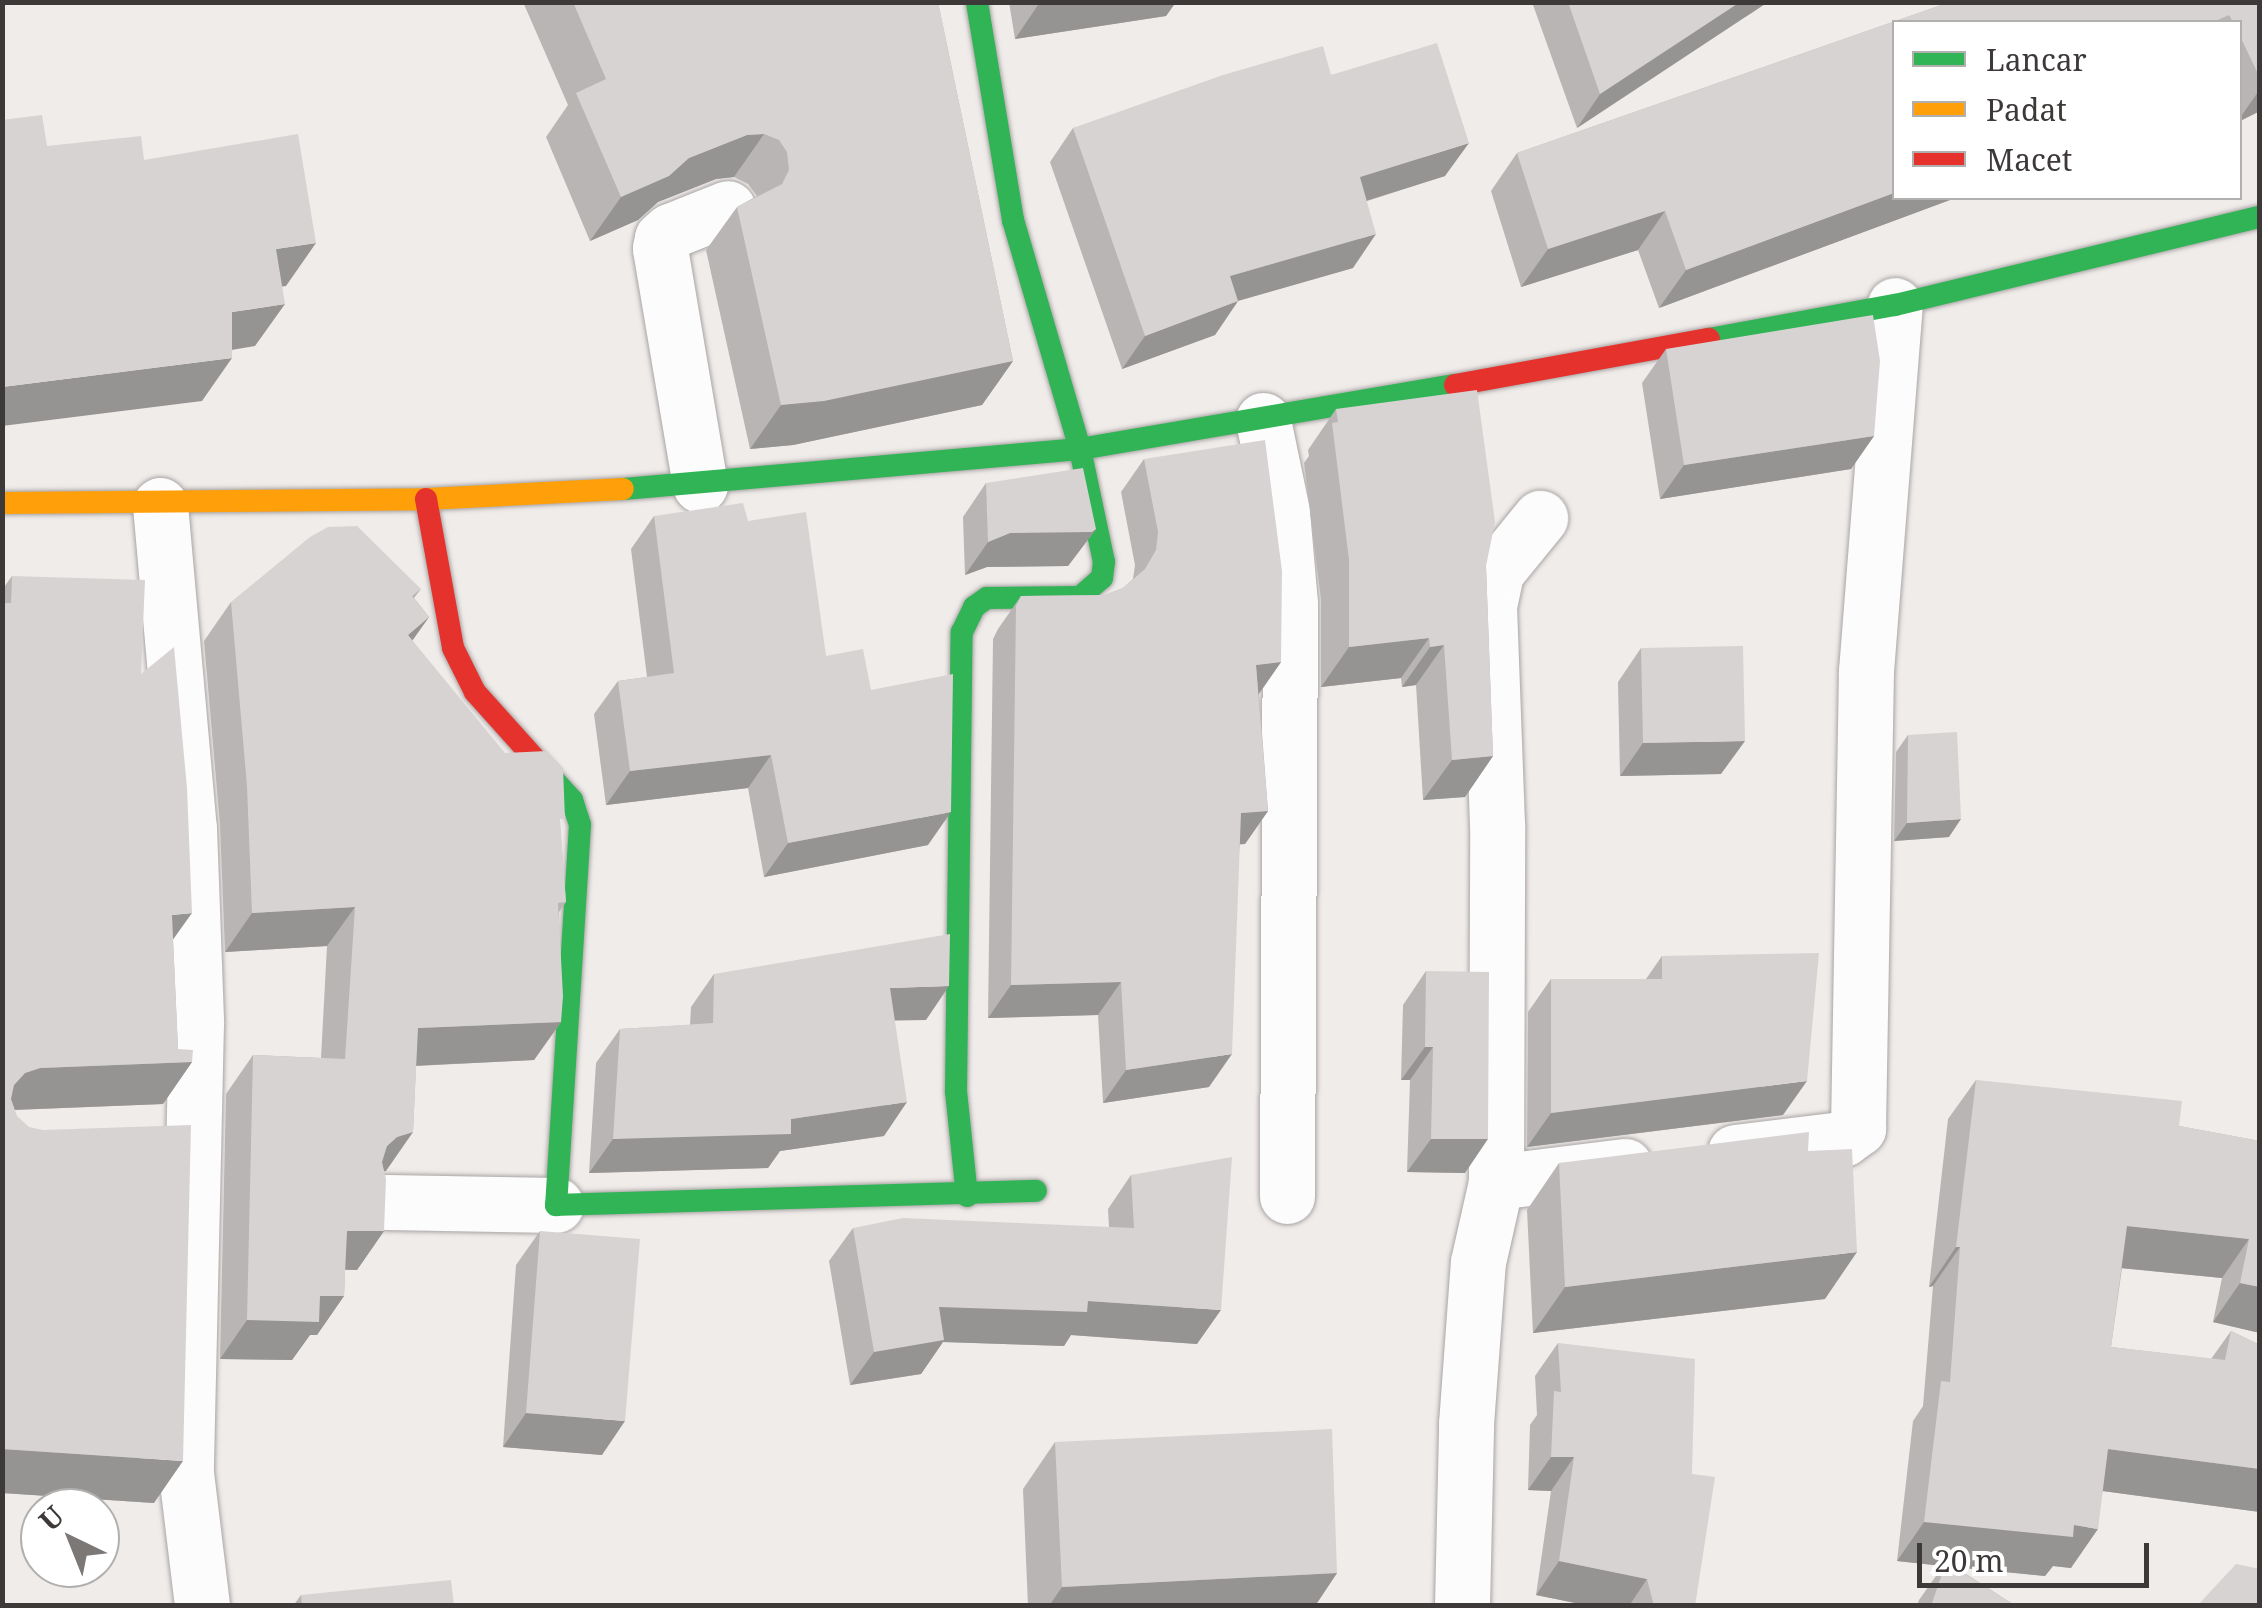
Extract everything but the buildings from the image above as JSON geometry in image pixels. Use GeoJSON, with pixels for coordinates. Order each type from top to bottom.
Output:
{"type":"FeatureCollection","features":[{"type":"Feature","properties":{"kind":"street"},"geometry":{"type":"LineString","coordinates":[[967,1196],[956,1091],[962,632],[974,607],[987,598],[1080,597],[1102,578],[1104,562],[1080,449],[1013,220],[977,2]]}},
{"type":"Feature","properties":{"kind":"street"},"geometry":{"type":"LineString","coordinates":[[700,485],[660,248],[662,238],[670,230],[728,208]]}},
{"type":"Feature","properties":{"kind":"street"},"geometry":{"type":"LineString","coordinates":[[2,503],[160,505],[426,499],[700,485],[1080,449],[1262,420],[1895,305],[2260,217]]}},
{"type":"Feature","properties":{"kind":"street"},"geometry":{"type":"LineString","coordinates":[[1496,1182],[1843,1139],[1858,1128],[1866,671],[1895,305]]}},
{"type":"Feature","properties":{"kind":"street"},"geometry":{"type":"LineString","coordinates":[[1262,420],[1282,512],[1290,602],[1287,1196]]}},
{"type":"Feature","properties":{"kind":"street"},"geometry":{"type":"LineString","coordinates":[[426,499],[454,648],[475,692],[572,800],[580,825],[556,1205]]}},
{"type":"Feature","properties":{"kind":"street"},"geometry":{"type":"LineString","coordinates":[[160,505],[190,828],[196,1023],[186,1473],[202,1606]]}},
{"type":"Feature","properties":{"kind":"street"},"geometry":{"type":"LineString","coordinates":[[1462,1606],[1466,1424],[1476,1298],[1496,1182],[1497,824],[1489,606],[1496,572],[1540,518]]}},
{"type":"Feature","properties":{"kind":"street"},"geometry":{"type":"LineString","coordinates":[[139,1136],[193,1134]]}},
{"type":"Feature","properties":{"kind":"street"},"geometry":{"type":"LineString","coordinates":[[386,1202],[556,1205],[1036,1191]]}},
{"type":"Feature","properties":{"kind":"traffic: fast"},"geometry":{"type":"LineString","coordinates":[[967,1196],[956,1091],[962,632],[974,607],[987,598],[1080,597],[1102,578],[1104,562],[1080,449],[1013,220],[977,2]]}},
{"type":"Feature","properties":{"kind":"traffic: fast"},"geometry":{"type":"LineString","coordinates":[[1709,339],[1895,305],[2260,217]]}},
{"type":"Feature","properties":{"kind":"traffic: fast"},"geometry":{"type":"LineString","coordinates":[[623,489],[1080,449],[1455,385]]}},
{"type":"Feature","properties":{"kind":"traffic: fast"},"geometry":{"type":"LineString","coordinates":[[544,769],[572,800],[580,825],[556,1205],[1036,1191]]}},
{"type":"Feature","properties":{"kind":"traffic: slow"},"geometry":{"type":"LineString","coordinates":[[2,503],[426,499],[623,489]]}},
{"type":"Feature","properties":{"kind":"traffic: jam"},"geometry":{"type":"LineString","coordinates":[[1455,385],[1709,339]]}},
{"type":"Feature","properties":{"kind":"traffic: jam"},"geometry":{"type":"LineString","coordinates":[[426,499],[453,648],[475,692],[544,769]]}}]}
